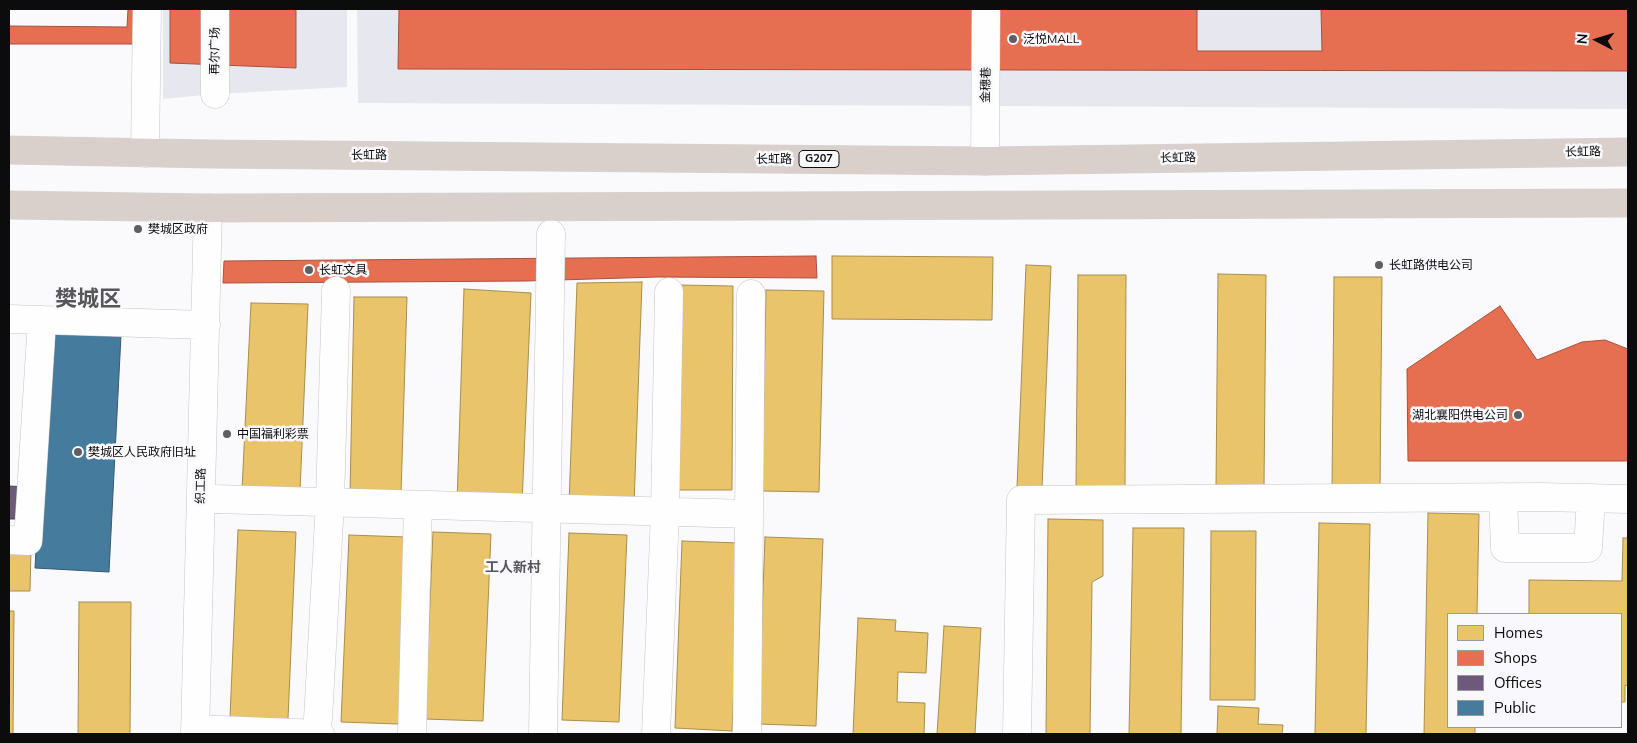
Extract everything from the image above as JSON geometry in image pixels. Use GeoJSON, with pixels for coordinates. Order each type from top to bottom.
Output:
{"type":"FeatureCollection","features":[{"type":"Feature","properties":{"kind":"highway","name":"长虹路"},"geometry":{"type":"LineString","coordinates":[[9,150],[985,161],[1628,152]]}},
{"type":"Feature","properties":{"kind":"highway"},"geometry":{"type":"LineString","coordinates":[[9,205],[208,208],[1628,203]]}},
{"type":"Feature","properties":{"kind":"street"},"geometry":{"type":"LineString","coordinates":[[145,153],[147,9]]}},
{"type":"Feature","properties":{"kind":"street","name":"再尔广场"},"geometry":{"type":"LineString","coordinates":[[215,9],[215,94]]}},
{"type":"Feature","properties":{"kind":"street","name":"金穗巷"},"geometry":{"type":"LineString","coordinates":[[985,161],[986,9]]}},
{"type":"Feature","properties":{"kind":"street","name":"织工路"},"geometry":{"type":"LineString","coordinates":[[195,732],[208,208]]}},
{"type":"Feature","properties":{"kind":"street"},"geometry":{"type":"LineString","coordinates":[[543,734],[551,234]]}},
{"type":"Feature","properties":{"kind":"street"},"geometry":{"type":"LineString","coordinates":[[195,732],[319,727],[330,502],[336,291]]}},
{"type":"Feature","properties":{"kind":"street"},"geometry":{"type":"LineString","coordinates":[[656,734],[665,512],[669,292]]}},
{"type":"Feature","properties":{"kind":"street"},"geometry":{"type":"LineString","coordinates":[[748,734],[752,294]]}},
{"type":"Feature","properties":{"kind":"street"},"geometry":{"type":"LineString","coordinates":[[9,319],[206,325]]}},
{"type":"Feature","properties":{"kind":"street"},"geometry":{"type":"LineString","coordinates":[[9,540],[28,541],[42,320]]}},
{"type":"Feature","properties":{"kind":"street"},"geometry":{"type":"LineString","coordinates":[[1503,497],[1505,548],[1588,548],[1591,498]]}},
{"type":"Feature","properties":{"kind":"street"},"geometry":{"type":"LineString","coordinates":[[1017,734],[1021,500],[1503,497],[1628,499]]}},
{"type":"Feature","properties":{"kind":"street"},"geometry":{"type":"LineString","coordinates":[[215,499],[750,514]]}},
{"type":"Feature","properties":{"kind":"street"},"geometry":{"type":"LineString","coordinates":[[412,734],[418,505]]}},
{"type":"Feature","properties":{"kind":"shaded area"},"geometry":{"type":"Polygon","coordinates":[[[163,9],[347,9],[347,87],[215,94],[163,99],[163,9]]]}},
{"type":"Feature","properties":{"kind":"shaded area","name":"泛悦MALL"},"geometry":{"type":"Polygon","coordinates":[[[357,9],[1628,9],[1628,109],[358,103],[357,9]]]}},
{"type":"Feature","properties":{"kind":"building: Homes"},"geometry":{"type":"Polygon","coordinates":[[[489,9],[559,9],[559,24],[489,23],[489,9]]]}},
{"type":"Feature","properties":{"kind":"building: Homes"},"geometry":{"type":"Polygon","coordinates":[[[832,256],[993,257],[992,320],[832,319],[832,256]]]}},
{"type":"Feature","properties":{"kind":"building: Homes"},"geometry":{"type":"Polygon","coordinates":[[[1026,265],[1051,266],[1042,488],[1017,487],[1026,265]]]}},
{"type":"Feature","properties":{"kind":"building: Homes"},"geometry":{"type":"Polygon","coordinates":[[[1218,274],[1266,275],[1264,487],[1216,487],[1218,274]]]}},
{"type":"Feature","properties":{"kind":"building: Homes"},"geometry":{"type":"Polygon","coordinates":[[[1078,275],[1126,275],[1125,487],[1076,487],[1078,275]]]}},
{"type":"Feature","properties":{"kind":"building: Homes"},"geometry":{"type":"Polygon","coordinates":[[[1334,277],[1382,277],[1380,490],[1332,489],[1334,277]]]}},
{"type":"Feature","properties":{"kind":"building: Homes"},"geometry":{"type":"Polygon","coordinates":[[[642,282],[634,505],[569,504],[577,283],[642,282]]]}},
{"type":"Feature","properties":{"kind":"building: Homes"},"geometry":{"type":"Polygon","coordinates":[[[679,285],[733,286],[732,490],[678,490],[679,285]]]}},
{"type":"Feature","properties":{"kind":"building: Homes"},"geometry":{"type":"Polygon","coordinates":[[[464,289],[531,293],[522,504],[457,503],[464,289]]]}},
{"type":"Feature","properties":{"kind":"building: Homes"},"geometry":{"type":"Polygon","coordinates":[[[766,290],[824,291],[819,492],[762,491],[766,290]]]}},
{"type":"Feature","properties":{"kind":"building: Homes"},"geometry":{"type":"Polygon","coordinates":[[[354,297],[407,297],[401,494],[350,494],[354,297]]]}},
{"type":"Feature","properties":{"kind":"building: Homes"},"geometry":{"type":"Polygon","coordinates":[[[251,303],[308,304],[300,491],[242,490],[251,303]]]}},
{"type":"Feature","properties":{"kind":"building: Homes"},"geometry":{"type":"Polygon","coordinates":[[[1428,513],[1479,514],[1477,613],[1447,613],[1447,728],[1475,728],[1475,734],[1424,734],[1428,513]]]}},
{"type":"Feature","properties":{"kind":"building: Homes"},"geometry":{"type":"Polygon","coordinates":[[[1048,519],[1103,520],[1103,576],[1092,582],[1090,734],[1046,734],[1048,519]]]}},
{"type":"Feature","properties":{"kind":"building: Homes"},"geometry":{"type":"Polygon","coordinates":[[[1319,523],[1370,524],[1366,734],[1315,734],[1319,523]]]}},
{"type":"Feature","properties":{"kind":"building: Homes"},"geometry":{"type":"Polygon","coordinates":[[[1133,528],[1184,528],[1181,734],[1129,734],[1133,528]]]}},
{"type":"Feature","properties":{"kind":"building: Homes"},"geometry":{"type":"Polygon","coordinates":[[[238,530],[296,532],[288,719],[230,717],[238,530]]]}},
{"type":"Feature","properties":{"kind":"building: Homes"},"geometry":{"type":"Polygon","coordinates":[[[1211,531],[1256,531],[1255,700],[1210,700],[1211,531]]]}},
{"type":"Feature","properties":{"kind":"building: Homes"},"geometry":{"type":"Polygon","coordinates":[[[433,532],[491,534],[483,721],[425,719],[433,532]]]}},
{"type":"Feature","properties":{"kind":"building: Homes"},"geometry":{"type":"Polygon","coordinates":[[[569,533],[627,535],[619,722],[562,720],[569,533]]]}},
{"type":"Feature","properties":{"kind":"building: Homes"},"geometry":{"type":"Polygon","coordinates":[[[349,535],[406,537],[399,724],[341,722],[349,535]]]}},
{"type":"Feature","properties":{"kind":"building: Homes"},"geometry":{"type":"Polygon","coordinates":[[[765,537],[823,539],[816,726],[758,724],[765,537]]]}},
{"type":"Feature","properties":{"kind":"building: Homes"},"geometry":{"type":"Polygon","coordinates":[[[1623,538],[1628,538],[1628,686],[1625,685],[1625,702],[1622,702],[1622,613],[1529,613],[1529,580],[1622,581],[1623,538]]]}},
{"type":"Feature","properties":{"kind":"building: Homes"},"geometry":{"type":"Polygon","coordinates":[[[682,541],[740,543],[732,731],[675,728],[682,541]]]}},
{"type":"Feature","properties":{"kind":"building: Homes"},"geometry":{"type":"Polygon","coordinates":[[[9,549],[31,549],[30,591],[9,591],[9,549]]]}},
{"type":"Feature","properties":{"kind":"building: Homes"},"geometry":{"type":"Polygon","coordinates":[[[79,602],[131,602],[130,734],[78,734],[79,602]]]}},
{"type":"Feature","properties":{"kind":"building: Homes"},"geometry":{"type":"Polygon","coordinates":[[[9,611],[14,611],[13,734],[9,734],[9,611]]]}},
{"type":"Feature","properties":{"kind":"building: Homes"},"geometry":{"type":"Polygon","coordinates":[[[858,618],[896,620],[895,631],[928,633],[926,673],[898,672],[897,702],[925,703],[924,734],[853,734],[858,618]]]}},
{"type":"Feature","properties":{"kind":"building: Homes"},"geometry":{"type":"Polygon","coordinates":[[[944,626],[981,628],[975,734],[937,734],[944,626]]]}},
{"type":"Feature","properties":{"kind":"building: Homes"},"geometry":{"type":"Polygon","coordinates":[[[1218,706],[1259,708],[1258,724],[1283,725],[1282,734],[1217,734],[1218,706]]]}},
{"type":"Feature","properties":{"kind":"building: Shops"},"geometry":{"type":"Polygon","coordinates":[[[9,9],[137,9],[137,44],[9,44],[9,9]]]}},
{"type":"Feature","properties":{"kind":"building: Shops"},"geometry":{"type":"Polygon","coordinates":[[[9,9],[128,9],[127,27],[9,26],[9,9]]]}},
{"type":"Feature","properties":{"kind":"building: Shops"},"geometry":{"type":"Polygon","coordinates":[[[170,9],[296,9],[296,68],[170,63],[170,9]]]}},
{"type":"Feature","properties":{"kind":"building: Shops","name":"泛悦MALL"},"geometry":{"type":"Polygon","coordinates":[[[399,9],[1628,9],[1628,71],[398,69],[399,9]]]}},
{"type":"Feature","properties":{"kind":"building: Shops"},"geometry":{"type":"Polygon","coordinates":[[[1197,9],[1321,9],[1322,51],[1197,51],[1197,9]]]}},
{"type":"Feature","properties":{"kind":"building: Shops"},"geometry":{"type":"Polygon","coordinates":[[[816,256],[817,278],[657,277],[526,281],[223,283],[224,261],[816,256]]]}},
{"type":"Feature","properties":{"kind":"building: Shops","name":"湖北襄阳供电公司"},"geometry":{"type":"Polygon","coordinates":[[[1500,306],[1537,360],[1582,342],[1605,340],[1628,349],[1628,461],[1408,461],[1407,369],[1500,306]]]}},
{"type":"Feature","properties":{"kind":"building: Offices"},"geometry":{"type":"Polygon","coordinates":[[[9,486],[28,487],[27,519],[9,519],[9,486]]]}},
{"type":"Feature","properties":{"kind":"building: Public","name":"樊城区人民政府旧址"},"geometry":{"type":"Polygon","coordinates":[[[48,331],[121,335],[109,572],[35,568],[48,331]]]}},
{"type":"Feature","properties":{"kind":"place","name":"泛悦MALL"},"geometry":{"type":"Point","coordinates":[1013,39]}},
{"type":"Feature","properties":{"kind":"place","name":"樊城区政府"},"geometry":{"type":"Point","coordinates":[138,229]}},
{"type":"Feature","properties":{"kind":"place","name":"长虹路供电公司"},"geometry":{"type":"Point","coordinates":[1379,265]}},
{"type":"Feature","properties":{"kind":"place","name":"长虹文具"},"geometry":{"type":"Point","coordinates":[309,270]}},
{"type":"Feature","properties":{"kind":"place","name":"湖北襄阳供电公司"},"geometry":{"type":"Point","coordinates":[1518,415]}},
{"type":"Feature","properties":{"kind":"place","name":"中国福利彩票"},"geometry":{"type":"Point","coordinates":[227,434]}},
{"type":"Feature","properties":{"kind":"place","name":"樊城区人民政府旧址"},"geometry":{"type":"Point","coordinates":[78,452]}},
{"type":"Feature","properties":{"kind":"district","name":"樊城区"},"geometry":{"type":"Point","coordinates":[88,299]}},
{"type":"Feature","properties":{"kind":"district","name":"工人新村"},"geometry":{"type":"Point","coordinates":[513,568]}}]}
